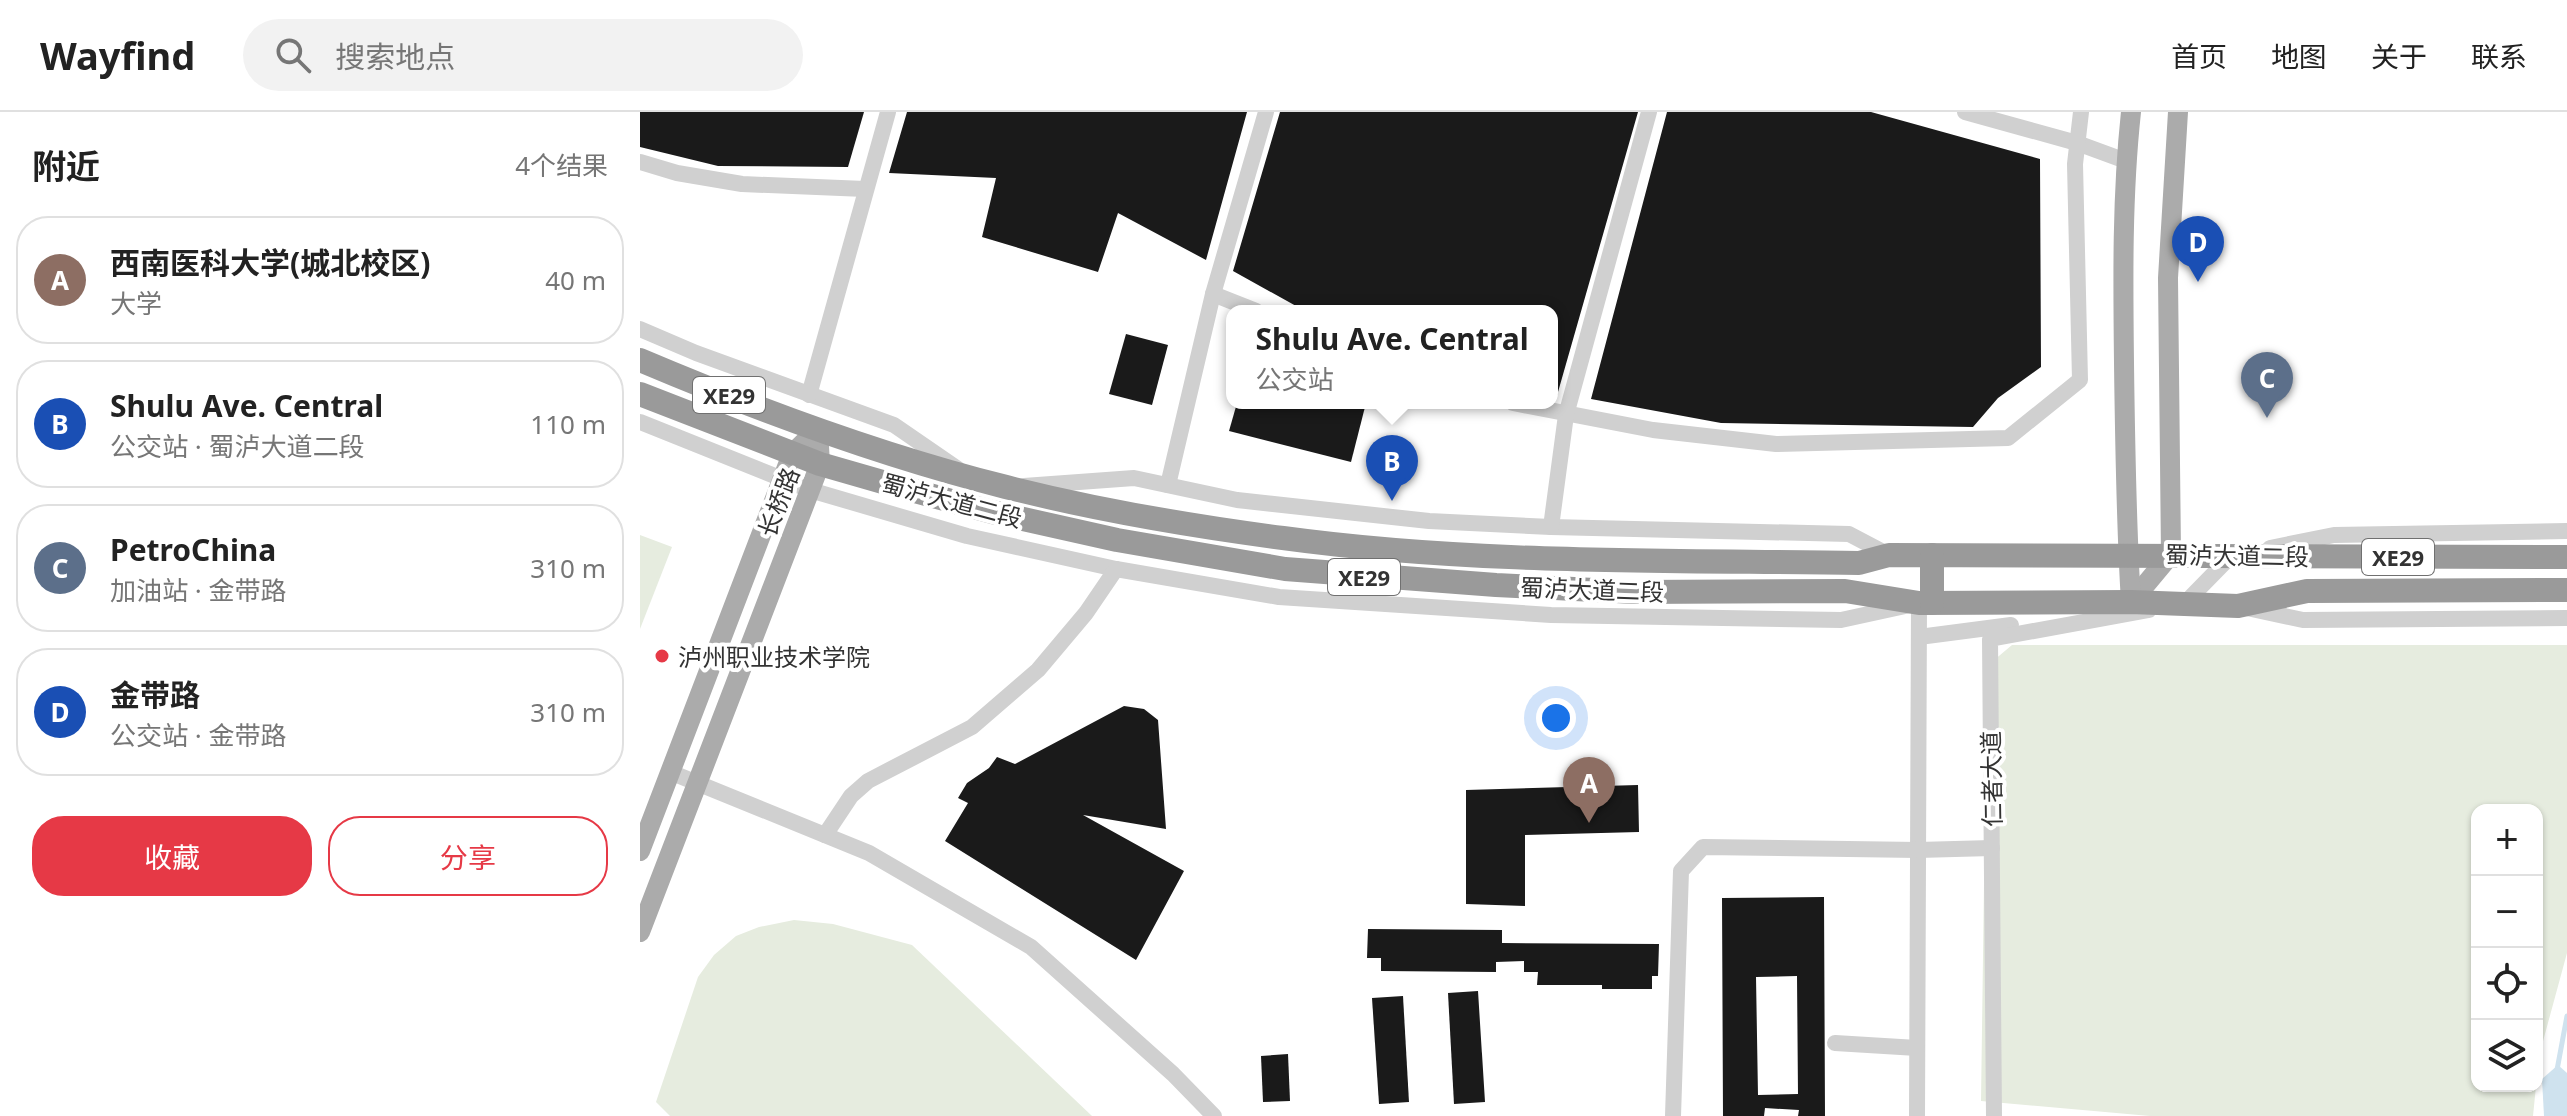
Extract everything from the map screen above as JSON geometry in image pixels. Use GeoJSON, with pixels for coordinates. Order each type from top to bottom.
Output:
{"type":"FeatureCollection","features":[{"type":"Feature","properties":{"kind":"highway","name":"蜀泸大道二段"},"geometry":{"type":"LineString","coordinates":[[640,360],[818,429],[969,477],[1210,527],[1357,546],[1495,556],[1859,563],[1889,555],[2567,557]]}},
{"type":"Feature","properties":{"kind":"highway","name":"蜀泸大道二段"},"geometry":{"type":"LineString","coordinates":[[640,394],[820,464],[1008,516],[1117,540],[1285,569],[1635,592],[1845,591],[1925,603],[2131,602],[2238,606],[2307,591],[2567,590]]}},
{"type":"Feature","properties":{"kind":"highway"},"geometry":{"type":"LineString","coordinates":[[1925,603],[1932,555]]}},
{"type":"Feature","properties":{"kind":"highway"},"geometry":{"type":"LineString","coordinates":[[2307,557],[2307,591]]}},
{"type":"Feature","properties":{"kind":"main road"},"geometry":{"type":"LineString","coordinates":[[2131,112],[2122,270],[2131,602]]}},
{"type":"Feature","properties":{"kind":"main road"},"geometry":{"type":"LineString","coordinates":[[2131,602],[2171,554],[2168,278],[2178,112]]}},
{"type":"Feature","properties":{"kind":"main road","name":"长桥路"},"geometry":{"type":"LineString","coordinates":[[640,851],[792,454],[818,429]]}},
{"type":"Feature","properties":{"kind":"main road","name":"长桥路"},"geometry":{"type":"LineString","coordinates":[[640,932],[820,464],[818,429]]}},
{"type":"Feature","properties":{"kind":"street"},"geometry":{"type":"LineString","coordinates":[[809,395],[888,112]]}},
{"type":"Feature","properties":{"kind":"street"},"geometry":{"type":"LineString","coordinates":[[1168,485],[1213,294],[1266,112]]}},
{"type":"Feature","properties":{"kind":"street"},"geometry":{"type":"LineString","coordinates":[[1551,527],[1566,415],[1649,112]]}},
{"type":"Feature","properties":{"kind":"street"},"geometry":{"type":"LineString","coordinates":[[1965,112],[2077,143],[2126,161]]}},
{"type":"Feature","properties":{"kind":"street"},"geometry":{"type":"LineString","coordinates":[[1540,409],[1653,430],[1776,444],[2008,438],[2080,380],[2075,164],[2081,112]]}},
{"type":"Feature","properties":{"kind":"street"},"geometry":{"type":"LineString","coordinates":[[640,162],[677,173],[742,184],[865,189]]}},
{"type":"Feature","properties":{"kind":"street"},"geometry":{"type":"LineString","coordinates":[[1213,294],[1241,305]]}},
{"type":"Feature","properties":{"kind":"street"},"geometry":{"type":"LineString","coordinates":[[640,329],[696,353],[894,425],[969,477]]}},
{"type":"Feature","properties":{"kind":"street"},"geometry":{"type":"LineString","coordinates":[[640,422],[810,490],[967,536],[1116,569],[1279,597],[1551,615],[1841,620],[1925,603],[1919,637],[1917,1116]]}},
{"type":"Feature","properties":{"kind":"street"},"geometry":{"type":"LineString","coordinates":[[1008,487],[1134,478],[1237,500],[1429,521],[1849,534],[1889,555]]}},
{"type":"Feature","properties":{"kind":"street"},"geometry":{"type":"LineString","coordinates":[[1919,637],[2184,604],[2229,556],[2334,535],[2567,531]]}},
{"type":"Feature","properties":{"kind":"street"},"geometry":{"type":"LineString","coordinates":[[825,835],[851,796],[868,781],[972,727],[1038,670],[1086,613],[1116,569]]}},
{"type":"Feature","properties":{"kind":"street","name":"仁者大道"},"geometry":{"type":"LineString","coordinates":[[1994,1116],[1990,639],[2184,604]]}},
{"type":"Feature","properties":{"kind":"street"},"geometry":{"type":"LineString","coordinates":[[2238,606],[2303,620],[2567,618]]}},
{"type":"Feature","properties":{"kind":"street"},"geometry":{"type":"LineString","coordinates":[[670,772],[869,853],[1031,947],[1173,1074],[1214,1116]]}},
{"type":"Feature","properties":{"kind":"street"},"geometry":{"type":"LineString","coordinates":[[1673,1116],[1681,871],[1703,847],[1992,848]]}},
{"type":"Feature","properties":{"kind":"street"},"geometry":{"type":"LineString","coordinates":[[1835,1043],[1917,1048]]}},
{"type":"Feature","properties":{"kind":"shaded area"},"geometry":{"type":"Polygon","coordinates":[[[640,535],[672,547],[640,629],[640,535]]]}},
{"type":"Feature","properties":{"kind":"shaded area"},"geometry":{"type":"Polygon","coordinates":[[[2012,645],[2567,645],[2567,953],[2543,1041],[2543,804],[2471,804],[2471,1092],[2535,1092],[2533,1116],[2150,1116],[1981,1101],[1987,666],[2012,645]]]}},
{"type":"Feature","properties":{"kind":"shaded area"},"geometry":{"type":"Polygon","coordinates":[[[794,920],[833,924],[912,945],[1092,1116],[670,1116],[656,1102],[698,977],[714,955],[736,936],[759,927],[794,920]]]}},
{"type":"Feature","properties":{"kind":"water"},"geometry":{"type":"Polygon","coordinates":[[[2558,1065],[2567,1073],[2567,1116],[2544,1116],[2543,1078],[2558,1065]]]}},
{"type":"Feature","properties":{"kind":"building"},"geometry":{"type":"Polygon","coordinates":[[[640,112],[864,112],[848,167],[718,166],[640,147],[640,112]]]}},
{"type":"Feature","properties":{"kind":"building"},"geometry":{"type":"Polygon","coordinates":[[[907,112],[1247,112],[1206,260],[1118,213],[1098,272],[982,237],[996,178],[889,173],[907,112]]]}},
{"type":"Feature","properties":{"kind":"building"},"geometry":{"type":"Polygon","coordinates":[[[1280,112],[1638,112],[1558,392],[1558,305],[1294,305],[1233,271],[1280,112]]]}},
{"type":"Feature","properties":{"kind":"building"},"geometry":{"type":"Polygon","coordinates":[[[1667,112],[1871,112],[2040,159],[2041,367],[1998,398],[1973,427],[1721,423],[1591,399],[1667,112]]]}},
{"type":"Feature","properties":{"kind":"building"},"geometry":{"type":"Polygon","coordinates":[[[1126,334],[1168,345],[1152,405],[1109,394],[1126,334]]]}},
{"type":"Feature","properties":{"kind":"building"},"geometry":{"type":"Polygon","coordinates":[[[1235,409],[1364,409],[1351,462],[1229,431],[1235,409]]]}},
{"type":"Feature","properties":{"kind":"building"},"geometry":{"type":"Polygon","coordinates":[[[1124,706],[1144,709],[1158,720],[1166,829],[1083,815],[1184,871],[1136,960],[945,841],[968,803],[958,798],[967,783],[989,768],[997,757],[1015,764],[1124,706]]]}},
{"type":"Feature","properties":{"kind":"building"},"geometry":{"type":"Polygon","coordinates":[[[1638,785],[1639,832],[1525,835],[1525,906],[1466,904],[1466,790],[1638,785]]]}},
{"type":"Feature","properties":{"kind":"building"},"geometry":{"type":"Polygon","coordinates":[[[1824,897],[1825,1116],[1798,1116],[1799,1110],[1765,1108],[1764,1116],[1723,1116],[1722,898],[1824,897]],[[1797,976],[1756,977],[1758,1095],[1798,1094],[1797,976]]]}},
{"type":"Feature","properties":{"kind":"building"},"geometry":{"type":"Polygon","coordinates":[[[1368,929],[1502,930],[1502,943],[1659,944],[1658,976],[1652,976],[1652,989],[1602,989],[1602,985],[1537,985],[1538,972],[1524,972],[1524,961],[1496,962],[1496,972],[1381,971],[1381,958],[1367,958],[1368,929]]]}},
{"type":"Feature","properties":{"kind":"building"},"geometry":{"type":"Polygon","coordinates":[[[1478,991],[1485,1102],[1454,1104],[1448,993],[1478,991]]]}},
{"type":"Feature","properties":{"kind":"building"},"geometry":{"type":"Polygon","coordinates":[[[1403,996],[1409,1102],[1379,1104],[1372,998],[1403,996]]]}},
{"type":"Feature","properties":{"kind":"building"},"geometry":{"type":"Polygon","coordinates":[[[1288,1054],[1290,1101],[1263,1102],[1261,1056],[1288,1054]]]}},
{"type":"Feature","properties":{"kind":"waterway"},"geometry":{"type":"LineString","coordinates":[[2557,1070],[2567,1016]]}},
{"type":"Feature","properties":{"kind":"place","name":"金带路"},"geometry":{"type":"Point","coordinates":[2198,282]}},
{"type":"Feature","properties":{"kind":"place","name":"PetroChina"},"geometry":{"type":"Point","coordinates":[2267,418]}},
{"type":"Feature","properties":{"kind":"place","name":"Shulu Ave. Central"},"geometry":{"type":"Point","coordinates":[1392,501]}},
{"type":"Feature","properties":{"kind":"place","name":"泸州职业技术学院"},"geometry":{"type":"Point","coordinates":[662,656]}},
{"type":"Feature","properties":{"kind":"place","name":"西南医科大学(城北校区)"},"geometry":{"type":"Point","coordinates":[1589,823]}}]}
